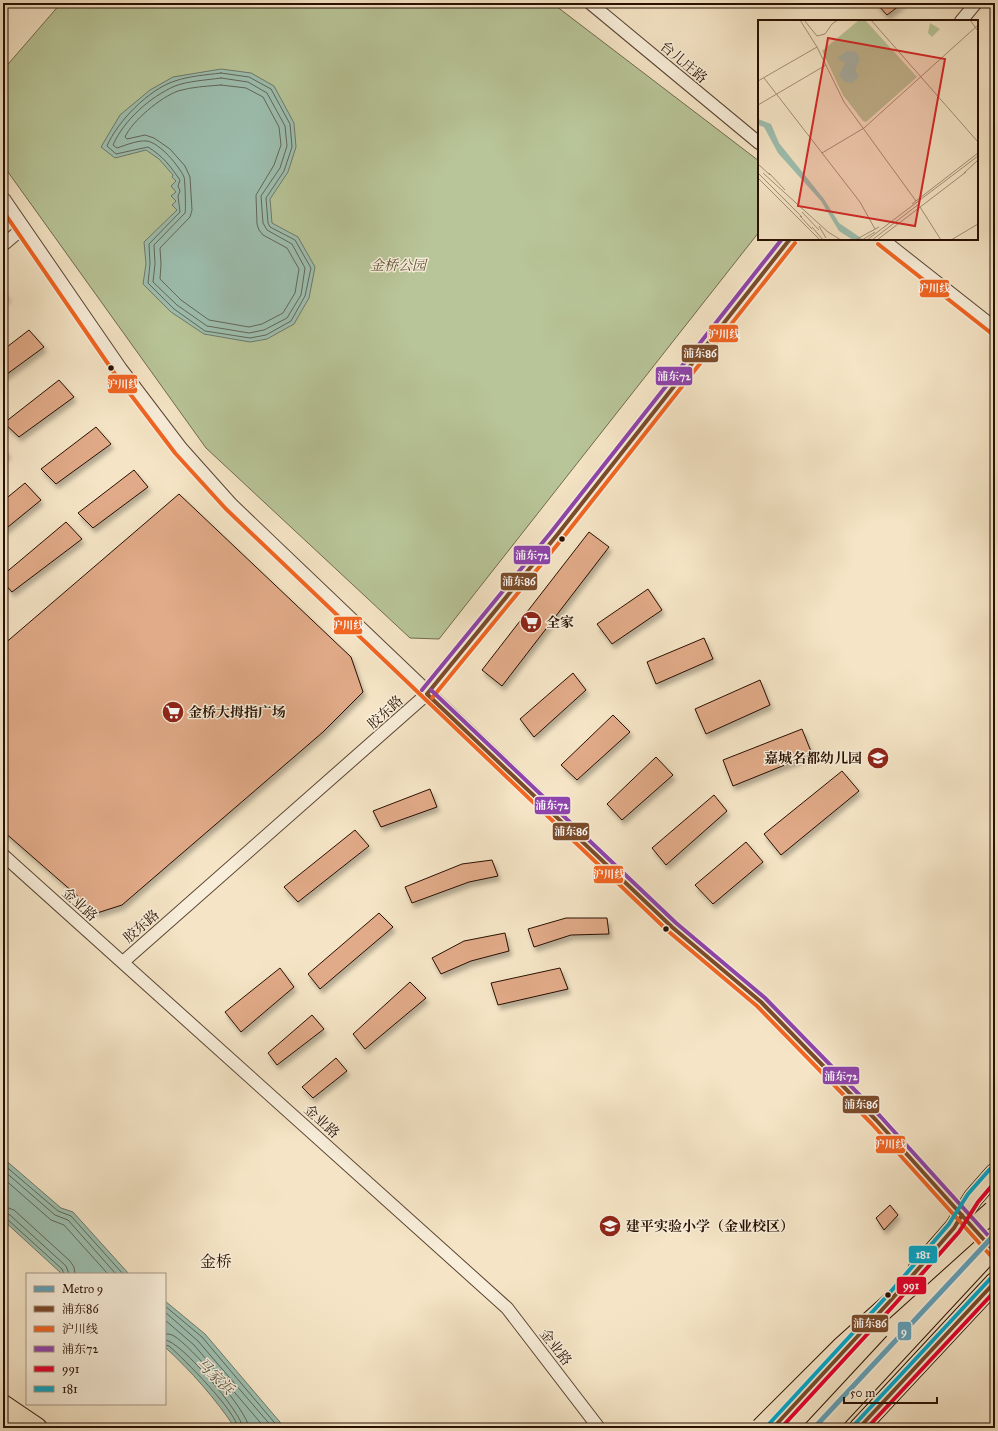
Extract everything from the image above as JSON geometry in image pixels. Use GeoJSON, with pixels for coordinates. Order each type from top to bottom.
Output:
{"type":"FeatureCollection","features":[{"type":"Feature","properties":{"kind":"highway"},"geometry":{"type":"LineString","coordinates":[[761,1428],[841,1348],[994,1210]]}},
{"type":"Feature","properties":{"kind":"highway"},"geometry":{"type":"LineString","coordinates":[[787,1428],[994,1210]]}},
{"type":"Feature","properties":{"kind":"highway"},"geometry":{"type":"LineString","coordinates":[[826,1428],[995,1246]]}},
{"type":"Feature","properties":{"kind":"highway"},"geometry":{"type":"LineString","coordinates":[[833,1428],[932,1313]]}},
{"type":"Feature","properties":{"kind":"highway"},"geometry":{"type":"LineString","coordinates":[[3,1405],[37,1428]]}},
{"type":"Feature","properties":{"kind":"highway"},"geometry":{"type":"LineString","coordinates":[[3,1424],[9,1428]]}},
{"type":"Feature","properties":{"kind":"main road"},"geometry":{"type":"LineString","coordinates":[[773,1428],[892,1300],[954,1228],[973,1198],[995,1173]]}},
{"type":"Feature","properties":{"kind":"main road"},"geometry":{"type":"LineString","coordinates":[[859,1428],[995,1282]]}},
{"type":"Feature","properties":{"kind":"main road"},"geometry":{"type":"LineString","coordinates":[[3,1416],[21,1428]]}},
{"type":"Feature","properties":{"kind":"street","name":"台儿庄路"},"geometry":{"type":"LineString","coordinates":[[590,3],[758,142]]}},
{"type":"Feature","properties":{"kind":"street"},"geometry":{"type":"LineString","coordinates":[[962,20],[976,3]]}},
{"type":"Feature","properties":{"kind":"street"},"geometry":{"type":"LineString","coordinates":[[3,200],[120,370],[180,449],[230,505],[672,927],[762,1002],[876,1120],[995,1252]]}},
{"type":"Feature","properties":{"kind":"street"},"geometry":{"type":"LineString","coordinates":[[3,245],[23,228]]}},
{"type":"Feature","properties":{"kind":"street","name":"胶东路"},"geometry":{"type":"LineString","coordinates":[[122,962],[427,694],[547,547],[789,240]]}},
{"type":"Feature","properties":{"kind":"street"},"geometry":{"type":"LineString","coordinates":[[883,240],[995,328]]}},
{"type":"Feature","properties":{"kind":"street","name":"金业路"},"geometry":{"type":"LineString","coordinates":[[3,855],[506,1308],[599,1428]]}},
{"type":"Feature","properties":{"kind":"green space","name":"金桥公园"},"geometry":{"type":"Polygon","coordinates":[[[61,3],[552,3],[758,160],[758,233],[439,639],[410,638],[206,448],[3,165],[3,70],[61,3]]]}},
{"type":"Feature","properties":{"kind":"water"},"geometry":{"type":"Polygon","coordinates":[[[221,69],[251,73],[274,86],[294,123],[296,147],[288,172],[270,199],[272,223],[298,237],[315,267],[309,298],[294,324],[267,339],[250,342],[204,334],[171,312],[143,284],[146,264],[144,242],[177,210],[172,205],[176,201],[171,196],[176,192],[171,186],[176,181],[172,177],[173,175],[159,159],[146,150],[115,158],[101,147],[120,115],[150,90],[173,77],[221,69]]]}},
{"type":"Feature","properties":{"kind":"water"},"geometry":{"type":"Polygon","coordinates":[[[3,1158],[61,1208],[73,1212],[128,1273],[61,1273],[3,1220],[3,1158]]]}},
{"type":"Feature","properties":{"kind":"water","name":"马家浜"},"geometry":{"type":"Polygon","coordinates":[[[166,1302],[205,1334],[285,1428],[235,1428],[202,1385],[166,1348],[166,1302]]]}},
{"type":"Feature","properties":{"kind":"building"},"geometry":{"type":"Polygon","coordinates":[[[876,3],[903,3],[887,15],[876,3]]]}},
{"type":"Feature","properties":{"kind":"building"},"geometry":{"type":"Polygon","coordinates":[[[3,291],[8,297],[3,300],[3,291]]]}},
{"type":"Feature","properties":{"kind":"building"},"geometry":{"type":"Polygon","coordinates":[[[29,330],[44,347],[3,377],[3,350],[29,330]]]}},
{"type":"Feature","properties":{"kind":"building"},"geometry":{"type":"Polygon","coordinates":[[[59,380],[74,397],[19,437],[4,423],[59,380]]]}},
{"type":"Feature","properties":{"kind":"building"},"geometry":{"type":"Polygon","coordinates":[[[96,427],[111,444],[56,484],[41,469],[96,427]]]}},
{"type":"Feature","properties":{"kind":"building"},"geometry":{"type":"Polygon","coordinates":[[[3,448],[8,454],[3,457],[3,448]]]}},
{"type":"Feature","properties":{"kind":"building"},"geometry":{"type":"Polygon","coordinates":[[[134,470],[148,487],[93,528],[78,513],[134,470]]]}},
{"type":"Feature","properties":{"kind":"building"},"geometry":{"type":"Polygon","coordinates":[[[25,483],[41,500],[3,531],[3,501],[25,483]]]}},
{"type":"Feature","properties":{"kind":"building","name":"金桥大拇指广场"},"geometry":{"type":"Polygon","coordinates":[[[179,494],[351,657],[363,692],[323,732],[122,905],[97,913],[3,831],[3,645],[179,494]]]}},
{"type":"Feature","properties":{"kind":"building"},"geometry":{"type":"Polygon","coordinates":[[[66,522],[82,539],[12,592],[3,582],[3,575],[66,522]]]}},
{"type":"Feature","properties":{"kind":"building"},"geometry":{"type":"Polygon","coordinates":[[[589,532],[609,547],[502,686],[482,670],[589,532]]]}},
{"type":"Feature","properties":{"kind":"building"},"geometry":{"type":"Polygon","coordinates":[[[648,589],[662,610],[612,644],[597,624],[648,589]]]}},
{"type":"Feature","properties":{"kind":"building"},"geometry":{"type":"Polygon","coordinates":[[[704,638],[713,659],[656,684],[647,662],[704,638]]]}},
{"type":"Feature","properties":{"kind":"building"},"geometry":{"type":"Polygon","coordinates":[[[573,673],[586,690],[534,737],[520,719],[573,673]]]}},
{"type":"Feature","properties":{"kind":"building"},"geometry":{"type":"Polygon","coordinates":[[[760,680],[770,705],[706,734],[695,709],[760,680]]]}},
{"type":"Feature","properties":{"kind":"building"},"geometry":{"type":"Polygon","coordinates":[[[613,715],[630,732],[577,780],[561,765],[613,715]]]}},
{"type":"Feature","properties":{"kind":"building"},"geometry":{"type":"Polygon","coordinates":[[[802,729],[812,754],[733,786],[723,760],[802,729]]]}},
{"type":"Feature","properties":{"kind":"building"},"geometry":{"type":"Polygon","coordinates":[[[656,757],[673,775],[622,820],[607,804],[656,757]]]}},
{"type":"Feature","properties":{"kind":"building"},"geometry":{"type":"Polygon","coordinates":[[[842,771],[859,791],[781,855],[764,834],[842,771]]]}},
{"type":"Feature","properties":{"kind":"building"},"geometry":{"type":"Polygon","coordinates":[[[430,789],[437,807],[381,827],[373,811],[430,789]]]}},
{"type":"Feature","properties":{"kind":"building"},"geometry":{"type":"Polygon","coordinates":[[[714,795],[727,811],[666,865],[652,848],[714,795]]]}},
{"type":"Feature","properties":{"kind":"building"},"geometry":{"type":"Polygon","coordinates":[[[355,830],[369,846],[298,902],[284,887],[355,830]]]}},
{"type":"Feature","properties":{"kind":"building"},"geometry":{"type":"Polygon","coordinates":[[[746,842],[763,862],[713,904],[695,885],[746,842]]]}},
{"type":"Feature","properties":{"kind":"building"},"geometry":{"type":"Polygon","coordinates":[[[492,860],[498,876],[469,882],[412,903],[405,887],[462,864],[492,860]]]}},
{"type":"Feature","properties":{"kind":"building"},"geometry":{"type":"Polygon","coordinates":[[[379,913],[393,927],[320,989],[308,974],[379,913]]]}},
{"type":"Feature","properties":{"kind":"building"},"geometry":{"type":"Polygon","coordinates":[[[566,918],[607,918],[609,934],[571,935],[534,947],[528,929],[566,918]]]}},
{"type":"Feature","properties":{"kind":"building"},"geometry":{"type":"Polygon","coordinates":[[[505,933],[509,951],[471,961],[441,974],[432,958],[464,941],[505,933]]]}},
{"type":"Feature","properties":{"kind":"building"},"geometry":{"type":"Polygon","coordinates":[[[280,968],[294,987],[241,1032],[225,1012],[280,968]]]}},
{"type":"Feature","properties":{"kind":"building"},"geometry":{"type":"Polygon","coordinates":[[[560,968],[568,989],[498,1005],[491,983],[560,968]]]}},
{"type":"Feature","properties":{"kind":"building"},"geometry":{"type":"Polygon","coordinates":[[[410,982],[426,998],[365,1049],[353,1034],[410,982]]]}},
{"type":"Feature","properties":{"kind":"building"},"geometry":{"type":"Polygon","coordinates":[[[312,1015],[324,1029],[277,1065],[268,1053],[312,1015]]]}},
{"type":"Feature","properties":{"kind":"building"},"geometry":{"type":"Polygon","coordinates":[[[336,1058],[347,1071],[313,1098],[302,1087],[336,1058]]]}},
{"type":"Feature","properties":{"kind":"building"},"geometry":{"type":"Polygon","coordinates":[[[890,1205],[898,1215],[884,1230],[876,1218],[890,1205]]]}},
{"type":"Feature","properties":{"kind":"metro line","name":"9"},"geometry":{"type":"LineString","coordinates":[[814,1428],[995,1234]]}},
{"type":"Feature","properties":{"kind":"transit line","name":"沪川线"},"geometry":{"type":"LineString","coordinates":[[3,211],[115,374],[175,453],[226,509],[668,931],[757,1006],[872,1124],[991,1256]]}},
{"type":"Feature","properties":{"kind":"transit line","name":"浦东72"},"geometry":{"type":"LineString","coordinates":[[422,690],[552,531],[781,240]]}},
{"type":"Feature","properties":{"kind":"transit line","name":"浦东86"},"geometry":{"type":"LineString","coordinates":[[427,694],[557,535],[789,240]]}},
{"type":"Feature","properties":{"kind":"transit line","name":"沪川线"},"geometry":{"type":"LineString","coordinates":[[432,698],[562,539],[795,243]]}},
{"type":"Feature","properties":{"kind":"transit line","name":"沪川线"},"geometry":{"type":"LineString","coordinates":[[878,244],[991,333]]}},
{"type":"Feature","properties":{"kind":"transit line","name":"浦东72"},"geometry":{"type":"LineString","coordinates":[[431,690],[676,923],[765,998],[880,1116],[995,1243]]}},
{"type":"Feature","properties":{"kind":"transit line","name":"浦东86"},"geometry":{"type":"LineString","coordinates":[[427,694],[672,927],[761,1002],[876,1120],[995,1252]]}},
{"type":"Feature","properties":{"kind":"transit line","name":"181"},"geometry":{"type":"LineString","coordinates":[[769,1424],[887,1296],[949,1224],[968,1194],[990,1169]]}},
{"type":"Feature","properties":{"kind":"transit line","name":"991"},"geometry":{"type":"LineString","coordinates":[[781,1428],[959,1232],[978,1202],[995,1182]]}},
{"type":"Feature","properties":{"kind":"transit line","name":"浦东86"},"geometry":{"type":"LineString","coordinates":[[773,1428],[891,1300],[954,1228],[962,1215]]}},
{"type":"Feature","properties":{"kind":"transit line","name":"181"},"geometry":{"type":"LineString","coordinates":[[855,1424],[991,1278]]}},
{"type":"Feature","properties":{"kind":"transit line","name":"浦东86"},"geometry":{"type":"LineString","coordinates":[[859,1428],[995,1282]]}},
{"type":"Feature","properties":{"kind":"transit line","name":"991"},"geometry":{"type":"LineString","coordinates":[[867,1428],[995,1291]]}},
{"type":"Feature","properties":{"kind":"place","name":"全家"},"geometry":{"type":"Point","coordinates":[531,622]}},
{"type":"Feature","properties":{"kind":"place","name":"金桥大拇指广场"},"geometry":{"type":"Point","coordinates":[173,712]}},
{"type":"Feature","properties":{"kind":"place","name":"嘉城名都幼儿园"},"geometry":{"type":"Point","coordinates":[878,758]}},
{"type":"Feature","properties":{"kind":"place","name":"建平实验小学（金业校区）"},"geometry":{"type":"Point","coordinates":[610,1226]}},
{"type":"Feature","properties":{"kind":"district","name":"金桥"},"geometry":{"type":"Point","coordinates":[216,1261]}}]}
